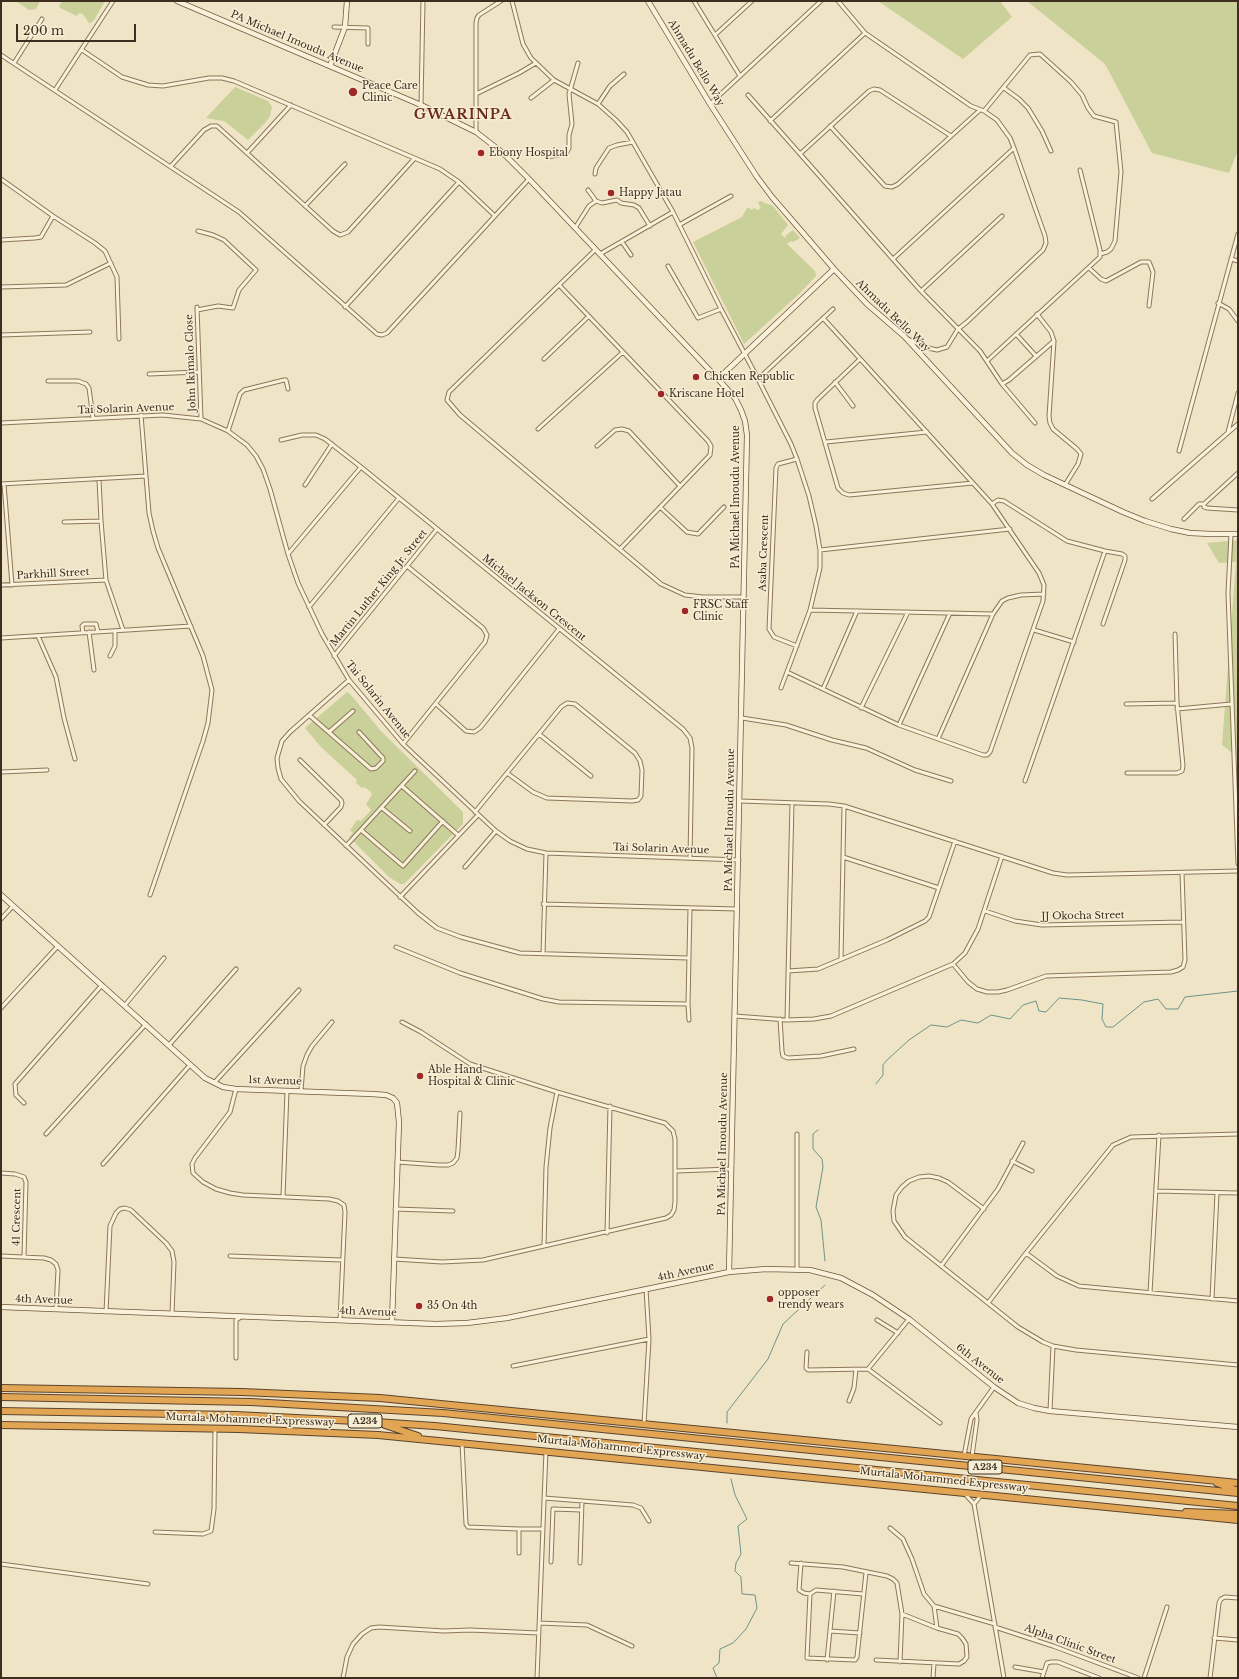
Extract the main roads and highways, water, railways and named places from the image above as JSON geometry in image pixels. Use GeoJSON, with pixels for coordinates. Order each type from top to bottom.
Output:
{"type":"FeatureCollection","features":[{"type":"Feature","properties":{"kind":"highway"},"geometry":{"type":"LineString","coordinates":[[1,1388],[242,1392],[434,1402],[1238,1483]]}},
{"type":"Feature","properties":{"kind":"highway","name":"Murtala Mohammed Expressway"},"geometry":{"type":"LineString","coordinates":[[1,1397],[312,1404],[517,1420],[1238,1492]]}},
{"type":"Feature","properties":{"kind":"highway","name":"Murtala Mohammed Expressway"},"geometry":{"type":"LineString","coordinates":[[1,1412],[236,1415],[435,1426],[1238,1506]]}},
{"type":"Feature","properties":{"kind":"highway"},"geometry":{"type":"LineString","coordinates":[[517,1420],[574,1416]]}},
{"type":"Feature","properties":{"kind":"highway"},"geometry":{"type":"LineString","coordinates":[[376,1422],[427,1439]]}},
{"type":"Feature","properties":{"kind":"highway","name":"Murtala Mohammed Expressway"},"geometry":{"type":"LineString","coordinates":[[1,1425],[215,1428],[340,1433],[427,1439],[1238,1520]]}},
{"type":"Feature","properties":{"kind":"highway"},"geometry":{"type":"LineString","coordinates":[[1206,1480],[1238,1492]]}},
{"type":"Feature","properties":{"kind":"highway"},"geometry":{"type":"LineString","coordinates":[[1164,1513],[1195,1512],[1238,1514]]}},
{"type":"Feature","properties":{"kind":"waterway"},"geometry":{"type":"LineString","coordinates":[[876,1084],[883,1075],[883,1065],[887,1060],[909,1040],[931,1025],[947,1027],[961,1020],[978,1023],[991,1015],[1010,1019],[1023,1005],[1036,1001],[1039,1011],[1046,1012],[1059,998],[1103,1004],[1102,1019],[1106,1027],[1113,1027],[1144,1002],[1158,999],[1166,1009],[1178,1009],[1185,997],[1238,991]]}},
{"type":"Feature","properties":{"kind":"waterway"},"geometry":{"type":"LineString","coordinates":[[818,1130],[813,1134],[813,1149],[822,1159],[823,1167],[816,1207],[821,1220],[825,1261]]}},
{"type":"Feature","properties":{"kind":"waterway"},"geometry":{"type":"LineString","coordinates":[[727,1423],[727,1412],[768,1359],[783,1324],[825,1285]]}},
{"type":"Feature","properties":{"kind":"waterway"},"geometry":{"type":"LineString","coordinates":[[717,1678],[713,1668],[719,1663],[720,1649],[733,1643],[746,1629],[757,1608],[755,1595],[742,1594],[741,1577],[735,1571],[736,1563],[741,1554],[738,1526],[747,1519],[735,1495],[731,1479]]}},
{"type":"Feature","properties":{"kind":"place","name":"Peace Care Clinic"},"geometry":{"type":"Point","coordinates":[353,92]}},
{"type":"Feature","properties":{"kind":"place","name":"Ebony Hospital"},"geometry":{"type":"Point","coordinates":[481,153]}},
{"type":"Feature","properties":{"kind":"place","name":"Happy Jatau"},"geometry":{"type":"Point","coordinates":[611,193]}},
{"type":"Feature","properties":{"kind":"place","name":"Chicken Republic"},"geometry":{"type":"Point","coordinates":[696,377]}},
{"type":"Feature","properties":{"kind":"place","name":"Kriscane Hotel"},"geometry":{"type":"Point","coordinates":[661,394]}},
{"type":"Feature","properties":{"kind":"place","name":"FRSC Staff Clinic"},"geometry":{"type":"Point","coordinates":[685,611]}},
{"type":"Feature","properties":{"kind":"place","name":"Able Hand Hospital & Clinic"},"geometry":{"type":"Point","coordinates":[420,1076]}},
{"type":"Feature","properties":{"kind":"place","name":"opposer trendy wears"},"geometry":{"type":"Point","coordinates":[770,1299]}},
{"type":"Feature","properties":{"kind":"place","name":"35 On 4th"},"geometry":{"type":"Point","coordinates":[419,1306]}},
{"type":"Feature","properties":{"kind":"district","name":"GWARINPA"},"geometry":{"type":"Point","coordinates":[463,115]}}]}
